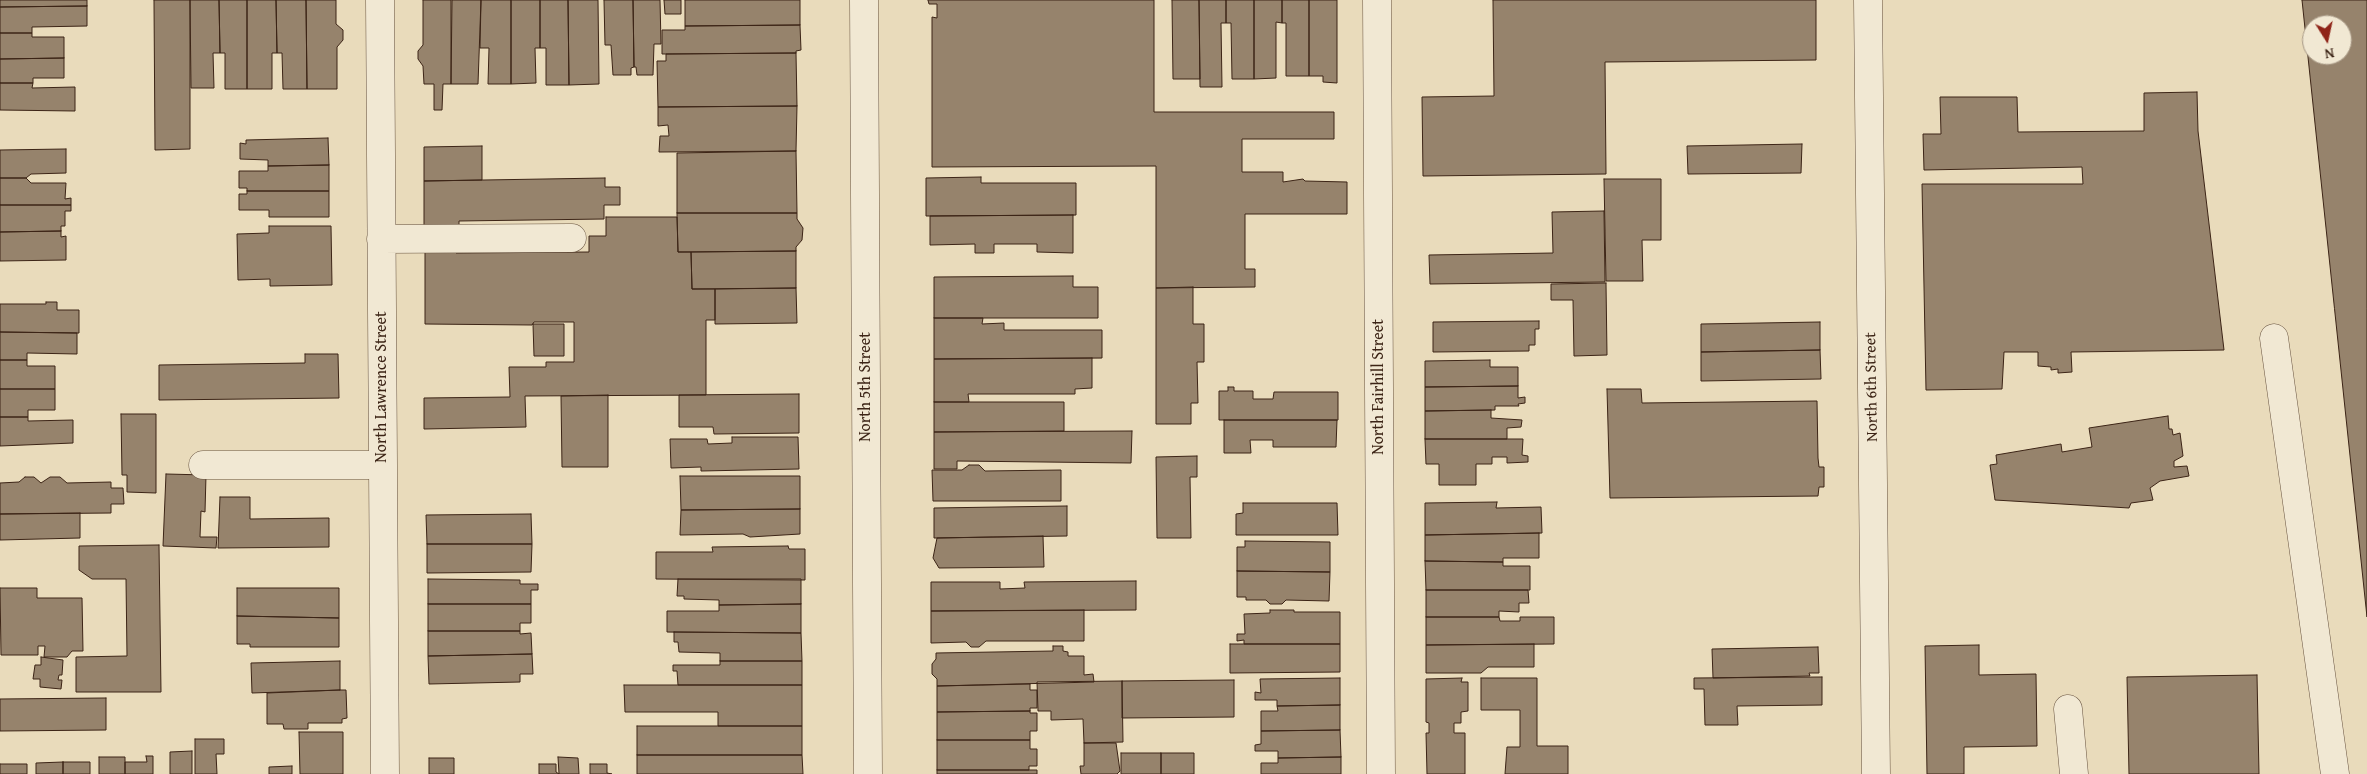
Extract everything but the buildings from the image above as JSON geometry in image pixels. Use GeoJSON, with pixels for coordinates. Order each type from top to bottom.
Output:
{"type":"FeatureCollection","features":[{"type":"Feature","properties":{"kind":"street","name":"North Lawrence Street"},"geometry":{"type":"LineString","coordinates":[[380,0],[385,774]]}},
{"type":"Feature","properties":{"kind":"street","name":"North 5th Street"},"geometry":{"type":"LineString","coordinates":[[864,0],[868,774]]}},
{"type":"Feature","properties":{"kind":"street","name":"North Fairhill Street"},"geometry":{"type":"LineString","coordinates":[[1377,0],[1381,774]]}},
{"type":"Feature","properties":{"kind":"street","name":"North 6th Street"},"geometry":{"type":"LineString","coordinates":[[1868,0],[1876,774]]}},
{"type":"Feature","properties":{"kind":"street"},"geometry":{"type":"LineString","coordinates":[[381,239],[572,238]]}},
{"type":"Feature","properties":{"kind":"street"},"geometry":{"type":"LineString","coordinates":[[2274,338],[2334,774]]}},
{"type":"Feature","properties":{"kind":"street"},"geometry":{"type":"LineString","coordinates":[[203,465],[382,465]]}},
{"type":"Feature","properties":{"kind":"street"},"geometry":{"type":"LineString","coordinates":[[2068,709],[2074,774]]}}]}
